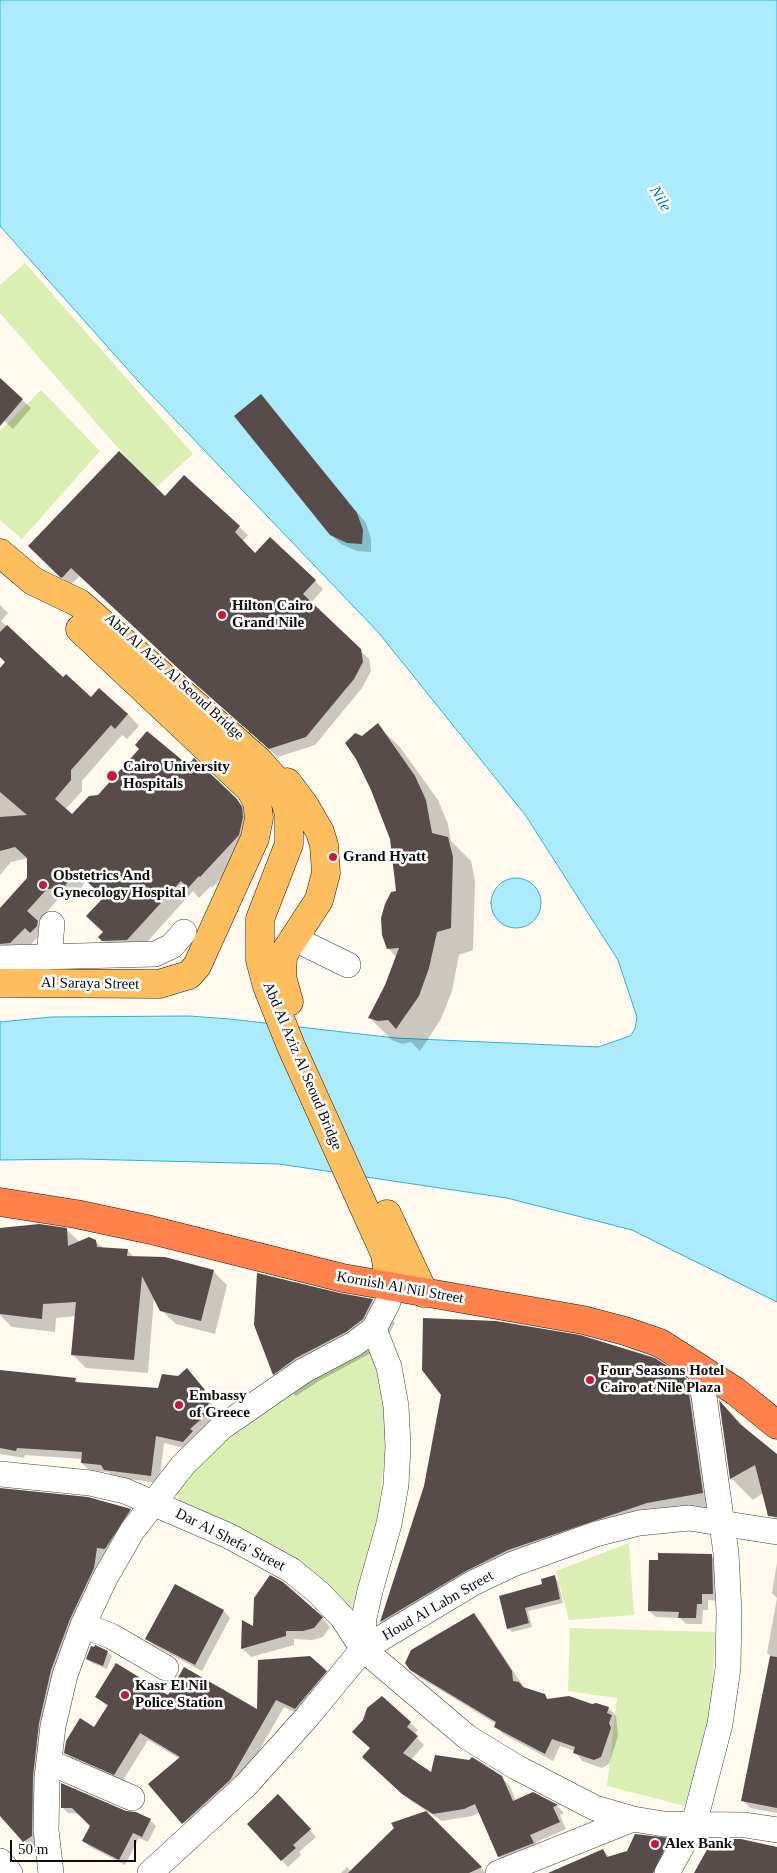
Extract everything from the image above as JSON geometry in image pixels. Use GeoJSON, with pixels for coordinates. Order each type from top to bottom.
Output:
{"type":"FeatureCollection","features":[{"type":"Feature","properties":{"kind":"highway","name":"Kornish Al Nil Street"},"geometry":{"type":"LineString","coordinates":[[0,1202],[76,1214],[141,1228],[287,1265],[390,1287],[566,1317],[608,1327],[660,1343],[735,1391],[777,1425]]}},
{"type":"Feature","properties":{"kind":"main road"},"geometry":{"type":"LineString","coordinates":[[0,553],[33,581],[79,603]]}},
{"type":"Feature","properties":{"kind":"main road","name":"Al Saraya Street"},"geometry":{"type":"LineString","coordinates":[[0,982],[159,984],[179,980],[189,975],[198,966],[228,893],[255,838],[259,818],[257,802],[250,789],[64,614],[33,581]]}},
{"type":"Feature","properties":{"kind":"main road","name":"Abd Al Aziz Al Seoud Bridge"},"geometry":{"type":"LineString","coordinates":[[79,603],[270,772],[285,798],[290,828],[285,859],[260,919],[260,960],[306,1044],[389,1240],[424,1293]]}},
{"type":"Feature","properties":{"kind":"main road","name":"Abd Al Aziz Al Seoud Bridge"},"geometry":{"type":"LineString","coordinates":[[79,603],[102,611],[112,618],[263,756],[296,792],[320,832],[326,859],[324,887],[313,912],[286,949],[282,962],[280,997]]}},
{"type":"Feature","properties":{"kind":"main road"},"geometry":{"type":"LineString","coordinates":[[290,828],[306,824],[320,832]]}},
{"type":"Feature","properties":{"kind":"main road"},"geometry":{"type":"LineString","coordinates":[[260,919],[263,925],[273,934],[293,938]]}},
{"type":"Feature","properties":{"kind":"main road","name":"Abd Al Aziz Al Seoud Bridge"},"geometry":{"type":"LineString","coordinates":[[389,1240],[388,1265],[390,1287]]}},
{"type":"Feature","properties":{"kind":"street"},"geometry":{"type":"LineString","coordinates":[[49,957],[52,924]]}},
{"type":"Feature","properties":{"kind":"street"},"geometry":{"type":"LineString","coordinates":[[0,958],[155,954],[172,946],[184,932]]}},
{"type":"Feature","properties":{"kind":"street"},"geometry":{"type":"LineString","coordinates":[[293,938],[348,965]]}},
{"type":"Feature","properties":{"kind":"street"},"geometry":{"type":"LineString","coordinates":[[51,1873],[46,1830],[49,1762],[53,1726],[65,1675],[83,1625],[127,1539],[183,1464],[222,1427],[303,1371],[354,1344],[374,1329],[388,1302],[390,1287]]}},
{"type":"Feature","properties":{"kind":"street"},"geometry":{"type":"LineString","coordinates":[[363,1649],[364,1618],[389,1524],[394,1495],[398,1446],[396,1406],[389,1367],[374,1329]]}},
{"type":"Feature","properties":{"kind":"street"},"geometry":{"type":"LineString","coordinates":[[667,1873],[694,1824],[720,1724],[728,1668],[728,1582],[700,1368]]}},
{"type":"Feature","properties":{"kind":"street","name":"Dar Al Shefa' Street"},"geometry":{"type":"LineString","coordinates":[[0,1474],[90,1483],[126,1491],[229,1536],[291,1570],[318,1592],[342,1617],[363,1649],[467,1737],[516,1767],[595,1808],[633,1819],[664,1824],[745,1825],[777,1830]]}},
{"type":"Feature","properties":{"kind":"street","name":"Houd Al Labn Street"},"geometry":{"type":"LineString","coordinates":[[150,1873],[246,1785],[301,1724],[363,1649],[473,1583],[554,1548],[596,1534],[647,1522],[689,1518],[777,1532]]}},
{"type":"Feature","properties":{"kind":"street"},"geometry":{"type":"LineString","coordinates":[[83,1625],[111,1636],[166,1668]]}},
{"type":"Feature","properties":{"kind":"street"},"geometry":{"type":"LineString","coordinates":[[49,1762],[132,1798]]}},
{"type":"Feature","properties":{"kind":"street"},"geometry":{"type":"LineString","coordinates":[[498,1873],[633,1819]]}},
{"type":"Feature","properties":{"kind":"street"},"geometry":{"type":"LineString","coordinates":[[0,1861],[10,1873]]}},
{"type":"Feature","properties":{"kind":"green space"},"geometry":{"type":"Polygon","coordinates":[[[25,263],[193,454],[154,489],[0,313],[0,285],[25,263]]]}},
{"type":"Feature","properties":{"kind":"green space"},"geometry":{"type":"Polygon","coordinates":[[[41,390],[100,451],[22,539],[0,520],[0,431],[41,390]]]}},
{"type":"Feature","properties":{"kind":"green space"},"geometry":{"type":"Polygon","coordinates":[[[371,1350],[380,1378],[388,1422],[377,1529],[356,1623],[288,1558],[257,1537],[204,1512],[182,1507],[175,1491],[227,1438],[272,1399],[358,1354],[371,1350]]]}},
{"type":"Feature","properties":{"kind":"green space"},"geometry":{"type":"Polygon","coordinates":[[[629,1543],[634,1615],[569,1620],[556,1571],[629,1543]]]}},
{"type":"Feature","properties":{"kind":"green space"},"geometry":{"type":"Polygon","coordinates":[[[570,1628],[715,1632],[712,1695],[707,1734],[685,1806],[607,1786],[617,1698],[568,1691],[570,1628]]]}},
{"type":"Feature","properties":{"kind":"water","name":"Nile"},"geometry":{"type":"Polygon","coordinates":[[[0,0],[777,0],[777,1302],[632,1230],[507,1198],[279,1164],[81,1159],[0,1160],[0,1022],[51,1017],[189,1016],[395,1038],[598,1047],[630,1036],[635,1029],[637,1017],[618,960],[526,816],[378,632],[138,381],[0,226],[0,0]]]}},
{"type":"Feature","properties":{"kind":"water"},"geometry":{"type":"Polygon","coordinates":[[[511,878],[521,878],[534,885],[541,898],[541,908],[534,921],[521,928],[511,928],[502,924],[495,917],[491,908],[491,898],[495,889],[502,882],[511,878]]]}},
{"type":"Feature","properties":{"kind":"building"},"geometry":{"type":"Polygon","coordinates":[[[0,378],[23,399],[0,426],[0,378]]]}},
{"type":"Feature","properties":{"kind":"building"},"geometry":{"type":"Polygon","coordinates":[[[261,394],[357,513],[363,530],[362,544],[347,543],[330,535],[234,416],[261,394]]]}},
{"type":"Feature","properties":{"kind":"building","name":"Hilton Cairo Grand Nile"},"geometry":{"type":"Polygon","coordinates":[[[119,451],[165,496],[184,475],[240,526],[235,532],[255,553],[270,537],[316,580],[303,594],[361,649],[363,662],[354,679],[306,737],[269,749],[182,672],[71,568],[62,578],[60,577],[28,546],[119,451]]]}},
{"type":"Feature","properties":{"kind":"building","name":"Cairo University Hospitals"},"geometry":{"type":"Polygon","coordinates":[[[7,625],[63,677],[66,674],[91,697],[99,688],[128,714],[115,729],[111,725],[71,770],[71,780],[55,799],[72,814],[89,796],[98,795],[139,749],[135,745],[147,731],[188,765],[194,758],[237,799],[242,807],[243,817],[239,835],[188,888],[181,881],[127,940],[102,941],[98,937],[103,932],[86,916],[104,897],[74,870],[64,888],[47,889],[27,911],[38,921],[37,926],[30,933],[25,928],[10,943],[0,944],[0,908],[27,878],[27,858],[15,847],[0,851],[0,817],[27,815],[0,792],[0,668],[5,662],[0,657],[0,632],[7,625]]]}},
{"type":"Feature","properties":{"kind":"building"},"geometry":{"type":"Polygon","coordinates":[[[378,723],[415,776],[426,800],[432,833],[448,837],[453,857],[451,928],[437,932],[429,968],[419,996],[396,1029],[388,1020],[378,1021],[368,1018],[385,985],[399,948],[387,949],[382,935],[381,918],[385,904],[391,892],[396,891],[390,839],[371,790],[356,759],[345,743],[355,733],[362,736],[378,723]]]}},
{"type":"Feature","properties":{"kind":"building"},"geometry":{"type":"Polygon","coordinates":[[[39,1224],[67,1228],[68,1246],[89,1237],[96,1240],[97,1247],[128,1249],[127,1256],[165,1257],[214,1270],[201,1321],[160,1311],[142,1276],[134,1360],[71,1355],[76,1302],[43,1304],[42,1319],[0,1314],[0,1228],[39,1224]]]}},
{"type":"Feature","properties":{"kind":"building"},"geometry":{"type":"Polygon","coordinates":[[[257,1273],[339,1293],[373,1299],[363,1319],[346,1332],[296,1358],[273,1375],[254,1325],[257,1273]]]}},
{"type":"Feature","properties":{"kind":"building"},"geometry":{"type":"Polygon","coordinates":[[[423,1318],[496,1321],[580,1335],[655,1358],[687,1379],[703,1493],[647,1503],[508,1550],[466,1571],[380,1622],[424,1486],[441,1395],[422,1370],[423,1318]]]}},
{"type":"Feature","properties":{"kind":"building"},"geometry":{"type":"Polygon","coordinates":[[[187,1368],[205,1390],[202,1393],[209,1400],[207,1414],[190,1429],[193,1431],[183,1442],[156,1436],[151,1476],[104,1470],[101,1465],[81,1463],[82,1452],[17,1448],[16,1451],[0,1448],[0,1370],[76,1378],[75,1382],[158,1388],[162,1374],[178,1376],[187,1368]]]}},
{"type":"Feature","properties":{"kind":"building"},"geometry":{"type":"Polygon","coordinates":[[[719,1400],[740,1424],[777,1454],[777,1517],[768,1516],[755,1465],[730,1479],[719,1400]]]}},
{"type":"Feature","properties":{"kind":"building"},"geometry":{"type":"Polygon","coordinates":[[[0,1488],[88,1497],[131,1509],[105,1549],[97,1548],[94,1568],[70,1619],[51,1670],[39,1723],[33,1776],[32,1836],[23,1842],[0,1816],[0,1488]]]}},
{"type":"Feature","properties":{"kind":"building"},"geometry":{"type":"Polygon","coordinates":[[[658,1553],[712,1554],[713,1594],[702,1594],[702,1604],[697,1604],[696,1618],[678,1618],[679,1612],[648,1611],[649,1560],[658,1560],[658,1553]]]}},
{"type":"Feature","properties":{"kind":"building"},"geometry":{"type":"Polygon","coordinates":[[[270,1575],[283,1582],[323,1617],[314,1628],[303,1631],[286,1631],[286,1636],[241,1649],[242,1620],[253,1626],[254,1598],[270,1575]]]}},
{"type":"Feature","properties":{"kind":"building"},"geometry":{"type":"Polygon","coordinates":[[[555,1575],[560,1599],[525,1608],[529,1623],[507,1629],[499,1596],[542,1584],[541,1579],[555,1575]]]}},
{"type":"Feature","properties":{"kind":"building"},"geometry":{"type":"Polygon","coordinates":[[[175,1584],[224,1610],[195,1665],[145,1639],[175,1584]]]}},
{"type":"Feature","properties":{"kind":"building"},"geometry":{"type":"Polygon","coordinates":[[[474,1613],[512,1671],[513,1681],[519,1682],[523,1687],[545,1694],[547,1699],[569,1696],[592,1704],[596,1703],[609,1707],[607,1713],[612,1715],[609,1723],[611,1728],[601,1757],[594,1760],[573,1753],[575,1747],[552,1739],[545,1754],[494,1727],[496,1722],[410,1670],[405,1663],[411,1650],[474,1613]]]}},
{"type":"Feature","properties":{"kind":"building"},"geometry":{"type":"Polygon","coordinates":[[[95,1645],[108,1651],[103,1666],[86,1659],[91,1646],[94,1647],[95,1645]]]}},
{"type":"Feature","properties":{"kind":"building"},"geometry":{"type":"Polygon","coordinates":[[[310,1656],[327,1671],[295,1709],[276,1700],[230,1780],[182,1824],[148,1784],[180,1757],[140,1733],[114,1775],[64,1753],[66,1741],[80,1718],[94,1727],[108,1705],[95,1697],[116,1663],[168,1695],[184,1667],[257,1709],[258,1660],[310,1656]]]}},
{"type":"Feature","properties":{"kind":"building"},"geometry":{"type":"Polygon","coordinates":[[[770,1656],[777,1657],[777,1808],[741,1801],[770,1656]]]}},
{"type":"Feature","properties":{"kind":"building"},"geometry":{"type":"Polygon","coordinates":[[[382,1696],[411,1722],[407,1727],[418,1736],[403,1753],[431,1772],[435,1755],[469,1760],[472,1757],[502,1776],[513,1801],[533,1792],[558,1805],[553,1807],[560,1822],[530,1835],[534,1843],[498,1857],[475,1804],[464,1809],[433,1814],[402,1794],[362,1757],[370,1748],[352,1732],[363,1720],[367,1708],[382,1696]]]}},
{"type":"Feature","properties":{"kind":"building"},"geometry":{"type":"Polygon","coordinates":[[[61,1783],[126,1811],[136,1812],[151,1819],[142,1837],[133,1833],[119,1860],[82,1841],[90,1826],[72,1808],[61,1808],[61,1783]]]}},
{"type":"Feature","properties":{"kind":"building"},"geometry":{"type":"Polygon","coordinates":[[[278,1794],[311,1829],[293,1845],[296,1848],[281,1861],[247,1824],[278,1794]]]}},
{"type":"Feature","properties":{"kind":"building"},"geometry":{"type":"Polygon","coordinates":[[[426,1811],[482,1867],[469,1873],[348,1873],[394,1828],[391,1823],[426,1811]]]}},
{"type":"Feature","properties":{"kind":"building"},"geometry":{"type":"Polygon","coordinates":[[[635,1834],[670,1838],[653,1873],[548,1873],[603,1849],[607,1857],[627,1851],[635,1834]]]}},
{"type":"Feature","properties":{"kind":"building"},"geometry":{"type":"Polygon","coordinates":[[[713,1839],[741,1839],[777,1847],[777,1873],[694,1873],[713,1839]]]}},
{"type":"Feature","properties":{"kind":"place","name":"Hilton Cairo Grand Nile"},"geometry":{"type":"Point","coordinates":[222,615]}},
{"type":"Feature","properties":{"kind":"place","name":"Cairo University Hospitals"},"geometry":{"type":"Point","coordinates":[112,776]}},
{"type":"Feature","properties":{"kind":"place","name":"Grand Hyatt"},"geometry":{"type":"Point","coordinates":[333,857]}},
{"type":"Feature","properties":{"kind":"place","name":"Obstetrics And Gynecology Hospital"},"geometry":{"type":"Point","coordinates":[43,885]}},
{"type":"Feature","properties":{"kind":"place","name":"Four Seasons Hotel Cairo at Nile Plaza"},"geometry":{"type":"Point","coordinates":[590,1380]}},
{"type":"Feature","properties":{"kind":"place","name":"Embassy of Greece"},"geometry":{"type":"Point","coordinates":[179,1405]}},
{"type":"Feature","properties":{"kind":"place","name":"Kasr El Nil Police Station"},"geometry":{"type":"Point","coordinates":[125,1695]}},
{"type":"Feature","properties":{"kind":"place","name":"Alex Bank"},"geometry":{"type":"Point","coordinates":[655,1844]}}]}
